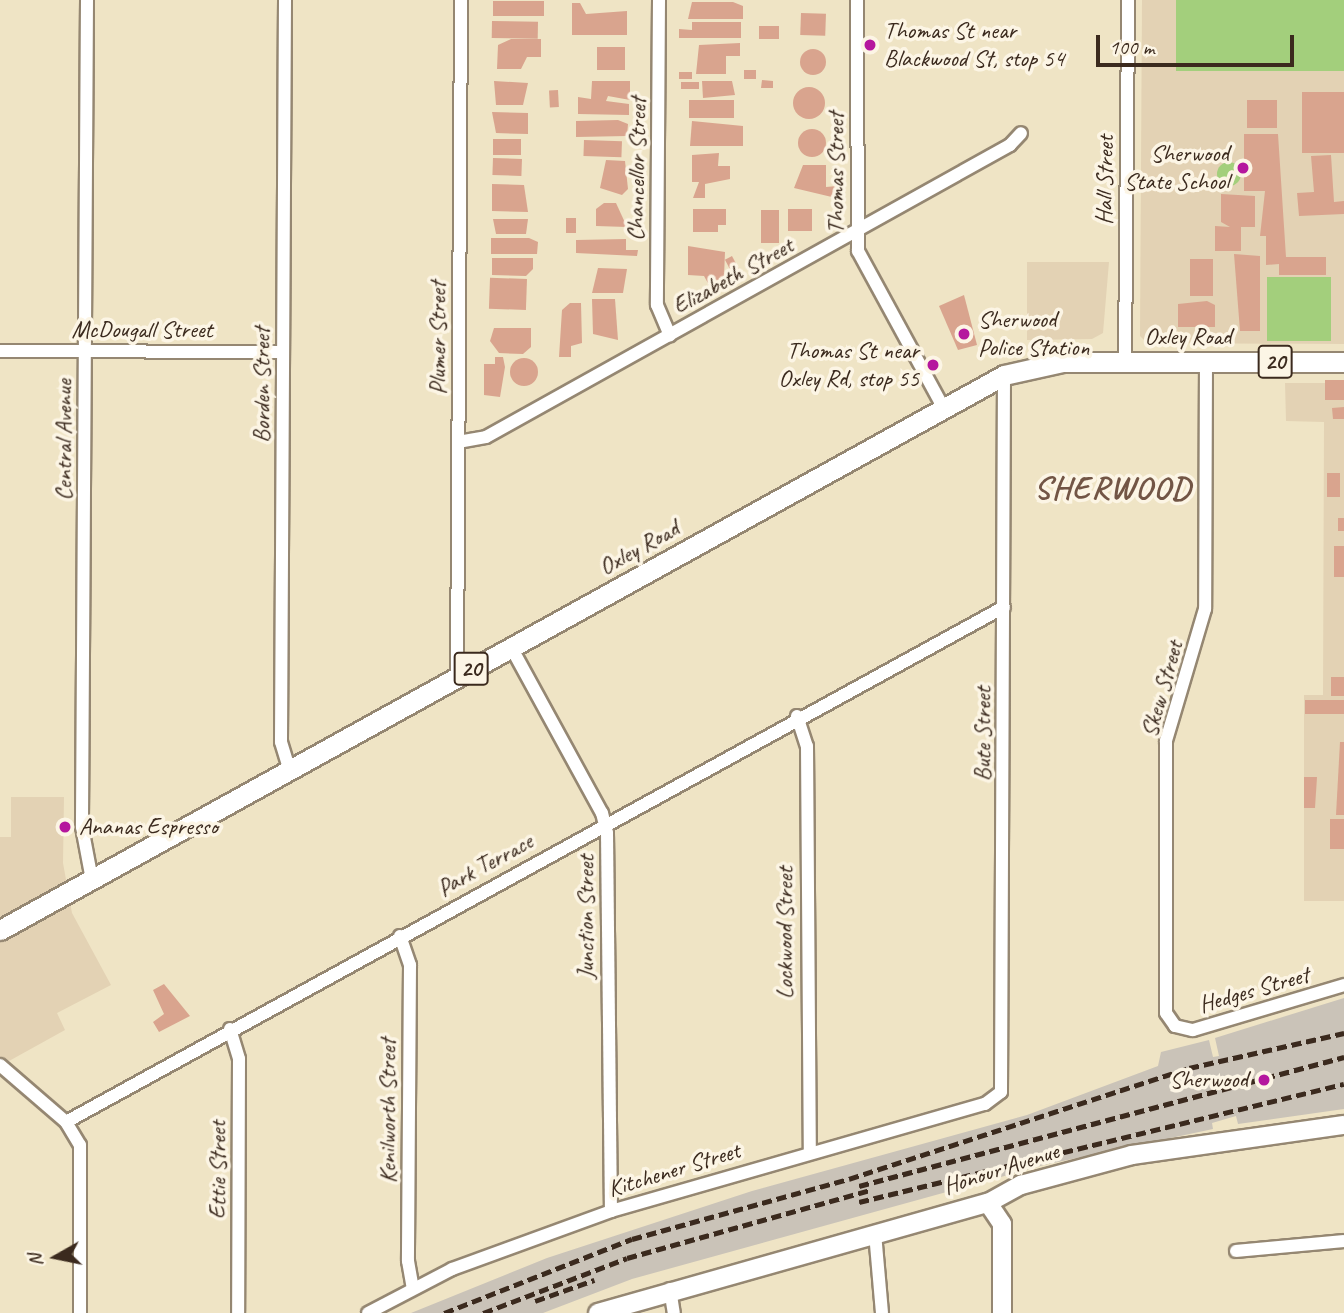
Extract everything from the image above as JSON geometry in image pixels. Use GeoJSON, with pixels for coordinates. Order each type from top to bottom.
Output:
{"type":"FeatureCollection","features":[{"type":"Feature","properties":{"kind":"main road","name":"Oxley Road"},"geometry":{"type":"LineString","coordinates":[[0,930],[1004,375],[1051,363],[1344,362]]}},
{"type":"Feature","properties":{"kind":"street","name":"Central Avenue"},"geometry":{"type":"LineString","coordinates":[[87,0],[82,827],[92,880]]}},
{"type":"Feature","properties":{"kind":"street","name":"Borden Street"},"geometry":{"type":"LineString","coordinates":[[285,0],[281,742],[289,769]]}},
{"type":"Feature","properties":{"kind":"street","name":"Plumer Street"},"geometry":{"type":"LineString","coordinates":[[457,677],[461,0]]}},
{"type":"Feature","properties":{"kind":"street","name":"Chancellor Street"},"geometry":{"type":"LineString","coordinates":[[659,0],[657,305],[670,335]]}},
{"type":"Feature","properties":{"kind":"street","name":"Thomas Street"},"geometry":{"type":"LineString","coordinates":[[857,0],[856,230],[865,268],[943,407]]}},
{"type":"Feature","properties":{"kind":"street","name":"Hall Street"},"geometry":{"type":"LineString","coordinates":[[1125,361],[1128,0]]}},
{"type":"Feature","properties":{"kind":"street","name":"Elizabeth Street"},"geometry":{"type":"LineString","coordinates":[[458,442],[486,437],[1010,145],[1021,133]]}},
{"type":"Feature","properties":{"kind":"street","name":"McDougall Street"},"geometry":{"type":"LineString","coordinates":[[0,351],[284,352]]}},
{"type":"Feature","properties":{"kind":"street","name":"Skew Street"},"geometry":{"type":"LineString","coordinates":[[1175,1026],[1166,1008],[1166,741],[1205,608],[1206,361]]}},
{"type":"Feature","properties":{"kind":"street","name":"Bute Street"},"geometry":{"type":"LineString","coordinates":[[1001,1092],[1004,375]]}},
{"type":"Feature","properties":{"kind":"street","name":"Park Terrace"},"geometry":{"type":"LineString","coordinates":[[66,1122],[797,716],[1004,607]]}},
{"type":"Feature","properties":{"kind":"street","name":"Junction Street"},"geometry":{"type":"LineString","coordinates":[[511,647],[605,823],[611,1211]]}},
{"type":"Feature","properties":{"kind":"street","name":"Lockwood Street"},"geometry":{"type":"LineString","coordinates":[[797,716],[807,746],[810,1151]]}},
{"type":"Feature","properties":{"kind":"street","name":"Kenilworth Street"},"geometry":{"type":"LineString","coordinates":[[400,936],[410,965],[408,1261],[413,1289]]}},
{"type":"Feature","properties":{"kind":"street","name":"Hedges Street"},"geometry":{"type":"LineString","coordinates":[[1175,1026],[1198,1029],[1344,985]]}},
{"type":"Feature","properties":{"kind":"street","name":"Ettie Street"},"geometry":{"type":"LineString","coordinates":[[230,1029],[239,1059],[238,1313]]}},
{"type":"Feature","properties":{"kind":"street"},"geometry":{"type":"LineString","coordinates":[[0,1065],[66,1122],[80,1145],[80,1313]]}},
{"type":"Feature","properties":{"kind":"street","name":"Kitchener Street"},"geometry":{"type":"LineString","coordinates":[[368,1313],[413,1289],[611,1211],[810,1151],[991,1102],[1001,1092]]}},
{"type":"Feature","properties":{"kind":"street","name":"Honour Avenue"},"geometry":{"type":"LineString","coordinates":[[598,1313],[670,1289],[988,1203],[1021,1185],[1132,1155],[1344,1125]]}},
{"type":"Feature","properties":{"kind":"street"},"geometry":{"type":"LineString","coordinates":[[988,1203],[1002,1224],[1002,1313]]}},
{"type":"Feature","properties":{"kind":"street"},"geometry":{"type":"LineString","coordinates":[[875,1233],[882,1313]]}},
{"type":"Feature","properties":{"kind":"street"},"geometry":{"type":"LineString","coordinates":[[1236,1251],[1344,1241]]}},
{"type":"Feature","properties":{"kind":"street"},"geometry":{"type":"LineString","coordinates":[[670,1289],[674,1313]]}},
{"type":"Feature","properties":{"kind":"shaded area","name":"Sherwood State School"},"geometry":{"type":"Polygon","coordinates":[[[1142,0],[1344,0],[1344,344],[1147,343],[1140,336],[1142,0]]]}},
{"type":"Feature","properties":{"kind":"shaded area"},"geometry":{"type":"Polygon","coordinates":[[[1027,262],[1109,262],[1103,333],[1092,339],[1027,340],[1027,262]]]}},
{"type":"Feature","properties":{"kind":"shaded area"},"geometry":{"type":"Polygon","coordinates":[[[1285,383],[1344,383],[1344,901],[1304,901],[1304,695],[1323,695],[1324,422],[1286,421],[1285,383]]]}},
{"type":"Feature","properties":{"kind":"shaded area"},"geometry":{"type":"Polygon","coordinates":[[[11,797],[64,797],[63,863],[72,913],[111,985],[57,1013],[65,1030],[0,1066],[0,837],[11,837],[11,797]]]}},
{"type":"Feature","properties":{"kind":"shaded area"},"geometry":{"type":"Polygon","coordinates":[[[1344,998],[1344,1109],[1238,1124],[1236,1116],[1212,1123],[1213,1129],[1044,1165],[632,1279],[543,1313],[411,1313],[547,1258],[752,1191],[1027,1115],[1158,1066],[1161,1052],[1209,1040],[1213,1057],[1219,1056],[1215,1038],[1344,998]]]}},
{"type":"Feature","properties":{"kind":"green space"},"geometry":{"type":"Polygon","coordinates":[[[1176,0],[1344,0],[1344,71],[1176,71],[1176,0]]]}},
{"type":"Feature","properties":{"kind":"green space"},"geometry":{"type":"Polygon","coordinates":[[[1229,162],[1238,165],[1241,174],[1238,183],[1229,186],[1220,183],[1217,174],[1220,165],[1229,162]]]}},
{"type":"Feature","properties":{"kind":"green space"},"geometry":{"type":"Polygon","coordinates":[[[1267,277],[1331,277],[1331,341],[1267,341],[1267,277]]]}},
{"type":"Feature","properties":{"kind":"building"},"geometry":{"type":"Polygon","coordinates":[[[493,1],[544,1],[544,16],[493,16],[493,1]]]}},
{"type":"Feature","properties":{"kind":"building"},"geometry":{"type":"Polygon","coordinates":[[[692,2],[733,2],[743,6],[743,19],[688,19],[692,2]]]}},
{"type":"Feature","properties":{"kind":"building"},"geometry":{"type":"Polygon","coordinates":[[[572,3],[580,3],[586,14],[627,11],[627,35],[572,35],[572,3]]]}},
{"type":"Feature","properties":{"kind":"building"},"geometry":{"type":"Polygon","coordinates":[[[801,13],[826,14],[825,36],[800,35],[801,13]]]}},
{"type":"Feature","properties":{"kind":"building"},"geometry":{"type":"Polygon","coordinates":[[[492,21],[538,22],[538,39],[492,38],[492,21]]]}},
{"type":"Feature","properties":{"kind":"building"},"geometry":{"type":"Polygon","coordinates":[[[692,22],[741,22],[741,38],[679,38],[679,29],[692,30],[692,22]]]}},
{"type":"Feature","properties":{"kind":"building"},"geometry":{"type":"Polygon","coordinates":[[[759,26],[779,26],[779,39],[759,39],[759,26]]]}},
{"type":"Feature","properties":{"kind":"building"},"geometry":{"type":"Polygon","coordinates":[[[511,39],[541,39],[541,57],[527,57],[521,69],[497,69],[498,45],[511,39]]]}},
{"type":"Feature","properties":{"kind":"building"},"geometry":{"type":"Polygon","coordinates":[[[740,43],[740,56],[726,56],[726,74],[696,74],[699,45],[740,43]]]}},
{"type":"Feature","properties":{"kind":"building"},"geometry":{"type":"Polygon","coordinates":[[[597,47],[625,47],[625,70],[597,70],[597,47]]]}},
{"type":"Feature","properties":{"kind":"building"},"geometry":{"type":"Polygon","coordinates":[[[813,49],[822,53],[826,62],[822,71],[813,75],[804,71],[800,62],[804,53],[813,49]]]}},
{"type":"Feature","properties":{"kind":"building"},"geometry":{"type":"Polygon","coordinates":[[[744,70],[756,70],[756,79],[744,79],[744,70]]]}},
{"type":"Feature","properties":{"kind":"building"},"geometry":{"type":"Polygon","coordinates":[[[679,72],[692,72],[692,79],[679,79],[679,72]]]}},
{"type":"Feature","properties":{"kind":"building"},"geometry":{"type":"Polygon","coordinates":[[[762,80],[773,81],[773,88],[761,88],[762,80]]]}},
{"type":"Feature","properties":{"kind":"building"},"geometry":{"type":"Polygon","coordinates":[[[494,81],[528,83],[523,105],[496,105],[494,81]]]}},
{"type":"Feature","properties":{"kind":"building"},"geometry":{"type":"Polygon","coordinates":[[[592,81],[630,81],[630,100],[608,96],[606,101],[629,104],[629,115],[578,114],[578,97],[591,99],[592,81]]]}},
{"type":"Feature","properties":{"kind":"building"},"geometry":{"type":"Polygon","coordinates":[[[702,81],[732,81],[735,95],[703,98],[702,81]]]}},
{"type":"Feature","properties":{"kind":"building"},"geometry":{"type":"Polygon","coordinates":[[[681,82],[699,82],[699,89],[681,89],[681,82]]]}},
{"type":"Feature","properties":{"kind":"building"},"geometry":{"type":"Polygon","coordinates":[[[809,87],[821,91],[825,103],[821,115],[809,119],[797,115],[793,103],[797,91],[809,87]]]}},
{"type":"Feature","properties":{"kind":"building"},"geometry":{"type":"Polygon","coordinates":[[[549,90],[558,90],[559,107],[550,107],[549,90]]]}},
{"type":"Feature","properties":{"kind":"building"},"geometry":{"type":"Polygon","coordinates":[[[1302,92],[1344,92],[1344,153],[1302,153],[1302,92]]]}},
{"type":"Feature","properties":{"kind":"building"},"geometry":{"type":"Polygon","coordinates":[[[689,100],[734,100],[734,118],[689,118],[689,100]]]}},
{"type":"Feature","properties":{"kind":"building"},"geometry":{"type":"Polygon","coordinates":[[[1247,100],[1277,100],[1277,128],[1247,128],[1247,100]]]}},
{"type":"Feature","properties":{"kind":"building"},"geometry":{"type":"Polygon","coordinates":[[[492,112],[528,113],[528,134],[496,133],[492,112]]]}},
{"type":"Feature","properties":{"kind":"building"},"geometry":{"type":"Polygon","coordinates":[[[618,120],[628,124],[627,136],[576,137],[576,121],[618,120]]]}},
{"type":"Feature","properties":{"kind":"building"},"geometry":{"type":"Polygon","coordinates":[[[692,121],[743,126],[743,146],[690,146],[692,121]]]}},
{"type":"Feature","properties":{"kind":"building"},"geometry":{"type":"Polygon","coordinates":[[[812,129],[822,133],[826,143],[822,153],[812,157],[802,153],[798,143],[802,133],[812,129]]]}},
{"type":"Feature","properties":{"kind":"building"},"geometry":{"type":"Polygon","coordinates":[[[1244,134],[1278,134],[1286,257],[1326,257],[1326,275],[1279,275],[1279,264],[1266,265],[1266,236],[1260,236],[1265,191],[1244,191],[1244,134]]]}},
{"type":"Feature","properties":{"kind":"building"},"geometry":{"type":"Polygon","coordinates":[[[493,139],[521,139],[521,155],[493,155],[493,139]]]}},
{"type":"Feature","properties":{"kind":"building"},"geometry":{"type":"Polygon","coordinates":[[[584,140],[622,141],[621,157],[583,156],[584,140]]]}},
{"type":"Feature","properties":{"kind":"building"},"geometry":{"type":"Polygon","coordinates":[[[719,153],[718,166],[730,166],[730,179],[705,184],[705,198],[693,198],[699,182],[692,182],[692,155],[719,153]]]}},
{"type":"Feature","properties":{"kind":"building"},"geometry":{"type":"Polygon","coordinates":[[[1331,155],[1334,202],[1344,201],[1344,214],[1299,216],[1297,193],[1314,192],[1311,156],[1331,155]]]}},
{"type":"Feature","properties":{"kind":"building"},"geometry":{"type":"Polygon","coordinates":[[[493,158],[522,159],[521,176],[492,175],[493,158]]]}},
{"type":"Feature","properties":{"kind":"building"},"geometry":{"type":"Polygon","coordinates":[[[606,160],[625,161],[628,189],[622,195],[600,188],[606,160]]]}},
{"type":"Feature","properties":{"kind":"building"},"geometry":{"type":"Polygon","coordinates":[[[803,165],[826,165],[826,187],[837,186],[836,198],[794,188],[803,165]]]}},
{"type":"Feature","properties":{"kind":"building"},"geometry":{"type":"Polygon","coordinates":[[[492,184],[524,185],[528,212],[492,211],[492,184]]]}},
{"type":"Feature","properties":{"kind":"building"},"geometry":{"type":"Polygon","coordinates":[[[1221,194],[1255,196],[1255,227],[1241,227],[1241,251],[1215,251],[1215,226],[1230,227],[1221,222],[1221,194]]]}},
{"type":"Feature","properties":{"kind":"building"},"geometry":{"type":"Polygon","coordinates":[[[604,203],[616,203],[627,227],[596,226],[596,209],[604,203]]]}},
{"type":"Feature","properties":{"kind":"building"},"geometry":{"type":"Polygon","coordinates":[[[693,209],[726,209],[726,225],[718,225],[718,232],[693,232],[693,209]]]}},
{"type":"Feature","properties":{"kind":"building"},"geometry":{"type":"Polygon","coordinates":[[[788,209],[812,209],[812,231],[788,231],[788,209]]]}},
{"type":"Feature","properties":{"kind":"building"},"geometry":{"type":"Polygon","coordinates":[[[761,210],[779,210],[779,243],[761,243],[761,210]]]}},
{"type":"Feature","properties":{"kind":"building"},"geometry":{"type":"Polygon","coordinates":[[[566,218],[576,218],[576,233],[566,233],[566,218]]]}},
{"type":"Feature","properties":{"kind":"building"},"geometry":{"type":"Polygon","coordinates":[[[493,219],[528,219],[526,234],[496,234],[493,219]]]}},
{"type":"Feature","properties":{"kind":"building"},"geometry":{"type":"Polygon","coordinates":[[[491,238],[529,238],[538,242],[537,254],[491,254],[491,238]]]}},
{"type":"Feature","properties":{"kind":"building"},"geometry":{"type":"Polygon","coordinates":[[[626,239],[626,250],[638,250],[637,256],[576,253],[576,240],[626,239]]]}},
{"type":"Feature","properties":{"kind":"building"},"geometry":{"type":"Polygon","coordinates":[[[688,246],[725,252],[724,277],[709,285],[704,276],[688,275],[688,246]]]}},
{"type":"Feature","properties":{"kind":"building"},"geometry":{"type":"Polygon","coordinates":[[[1234,254],[1260,256],[1260,331],[1240,331],[1234,254]]]}},
{"type":"Feature","properties":{"kind":"building"},"geometry":{"type":"Polygon","coordinates":[[[732,256],[739,269],[732,273],[725,260],[732,256]]]}},
{"type":"Feature","properties":{"kind":"building"},"geometry":{"type":"Polygon","coordinates":[[[492,258],[533,258],[533,269],[526,276],[492,275],[492,258]]]}},
{"type":"Feature","properties":{"kind":"building"},"geometry":{"type":"Polygon","coordinates":[[[1190,259],[1213,259],[1213,296],[1190,296],[1190,259]]]}},
{"type":"Feature","properties":{"kind":"building"},"geometry":{"type":"Polygon","coordinates":[[[598,268],[627,269],[623,293],[592,293],[598,268]]]}},
{"type":"Feature","properties":{"kind":"building"},"geometry":{"type":"Polygon","coordinates":[[[490,278],[527,279],[526,310],[489,309],[490,278]]]}},
{"type":"Feature","properties":{"kind":"building","name":"Sherwood Police Station"},"geometry":{"type":"Polygon","coordinates":[[[964,295],[977,345],[958,350],[939,306],[964,295]]]}},
{"type":"Feature","properties":{"kind":"building"},"geometry":{"type":"Polygon","coordinates":[[[592,299],[615,299],[618,340],[593,334],[592,299]]]}},
{"type":"Feature","properties":{"kind":"building"},"geometry":{"type":"Polygon","coordinates":[[[1207,301],[1215,305],[1215,327],[1178,327],[1178,304],[1207,301]]]}},
{"type":"Feature","properties":{"kind":"building"},"geometry":{"type":"Polygon","coordinates":[[[570,303],[581,303],[582,343],[571,346],[571,357],[559,357],[562,310],[570,303]]]}},
{"type":"Feature","properties":{"kind":"building"},"geometry":{"type":"Polygon","coordinates":[[[494,328],[531,328],[531,347],[523,354],[499,353],[490,341],[494,328]]]}},
{"type":"Feature","properties":{"kind":"building"},"geometry":{"type":"Polygon","coordinates":[[[495,357],[503,357],[505,367],[500,397],[484,395],[484,364],[495,364],[495,357]]]}},
{"type":"Feature","properties":{"kind":"building"},"geometry":{"type":"Polygon","coordinates":[[[524,358],[534,362],[538,372],[534,382],[524,386],[514,382],[510,372],[514,362],[524,358]]]}},
{"type":"Feature","properties":{"kind":"building"},"geometry":{"type":"Polygon","coordinates":[[[1325,380],[1344,380],[1344,400],[1325,400],[1325,380]]]}},
{"type":"Feature","properties":{"kind":"building"},"geometry":{"type":"Polygon","coordinates":[[[1344,407],[1344,419],[1333,419],[1332,408],[1344,407]]]}},
{"type":"Feature","properties":{"kind":"building"},"geometry":{"type":"Polygon","coordinates":[[[1327,473],[1340,473],[1340,497],[1327,497],[1327,473]]]}},
{"type":"Feature","properties":{"kind":"building"},"geometry":{"type":"Polygon","coordinates":[[[1338,518],[1344,518],[1344,531],[1338,531],[1338,518]]]}},
{"type":"Feature","properties":{"kind":"building"},"geometry":{"type":"Polygon","coordinates":[[[1334,546],[1344,546],[1344,577],[1334,577],[1334,546]]]}},
{"type":"Feature","properties":{"kind":"building"},"geometry":{"type":"Polygon","coordinates":[[[1331,677],[1344,677],[1344,696],[1331,696],[1331,677]]]}},
{"type":"Feature","properties":{"kind":"building"},"geometry":{"type":"Polygon","coordinates":[[[1305,700],[1344,700],[1344,714],[1305,714],[1305,700]]]}},
{"type":"Feature","properties":{"kind":"building"},"geometry":{"type":"Polygon","coordinates":[[[1340,742],[1344,742],[1344,815],[1336,815],[1340,742]]]}},
{"type":"Feature","properties":{"kind":"building"},"geometry":{"type":"Polygon","coordinates":[[[1304,777],[1317,777],[1315,808],[1304,808],[1304,777]]]}},
{"type":"Feature","properties":{"kind":"building"},"geometry":{"type":"Polygon","coordinates":[[[1330,819],[1344,819],[1344,849],[1330,849],[1330,819]]]}},
{"type":"Feature","properties":{"kind":"building"},"geometry":{"type":"Polygon","coordinates":[[[164,984],[190,1016],[159,1032],[153,1022],[164,1014],[153,990],[164,984]]]}},
{"type":"Feature","properties":{"kind":"railway"},"geometry":{"type":"LineString","coordinates":[[444,1313],[632,1239],[849,1179],[1189,1068],[1344,1033]]}},
{"type":"Feature","properties":{"kind":"railway"},"geometry":{"type":"LineString","coordinates":[[859,1186],[1344,1057]]}},
{"type":"Feature","properties":{"kind":"railway"},"geometry":{"type":"LineString","coordinates":[[859,1202],[1344,1084]]}},
{"type":"Feature","properties":{"kind":"railway"},"geometry":{"type":"LineString","coordinates":[[483,1313],[627,1258],[871,1190]]}},
{"type":"Feature","properties":{"kind":"railway"},"geometry":{"type":"LineString","coordinates":[[535,1301],[594,1280]]}},
{"type":"Feature","properties":{"kind":"place","name":"Thomas St near Blackwood St, stop 54"},"geometry":{"type":"Point","coordinates":[870,45]}},
{"type":"Feature","properties":{"kind":"place","name":"Sherwood State School"},"geometry":{"type":"Point","coordinates":[1243,168]}},
{"type":"Feature","properties":{"kind":"place","name":"Sherwood Police Station"},"geometry":{"type":"Point","coordinates":[964,334]}},
{"type":"Feature","properties":{"kind":"place","name":"Thomas St near Oxley Rd, stop 55"},"geometry":{"type":"Point","coordinates":[933,365]}},
{"type":"Feature","properties":{"kind":"place","name":"Ananas Espresso"},"geometry":{"type":"Point","coordinates":[65,827]}},
{"type":"Feature","properties":{"kind":"place","name":"Sherwood"},"geometry":{"type":"Point","coordinates":[1264,1080]}},
{"type":"Feature","properties":{"kind":"district","name":"SHERWOOD"},"geometry":{"type":"Point","coordinates":[1113,488]}}]}
